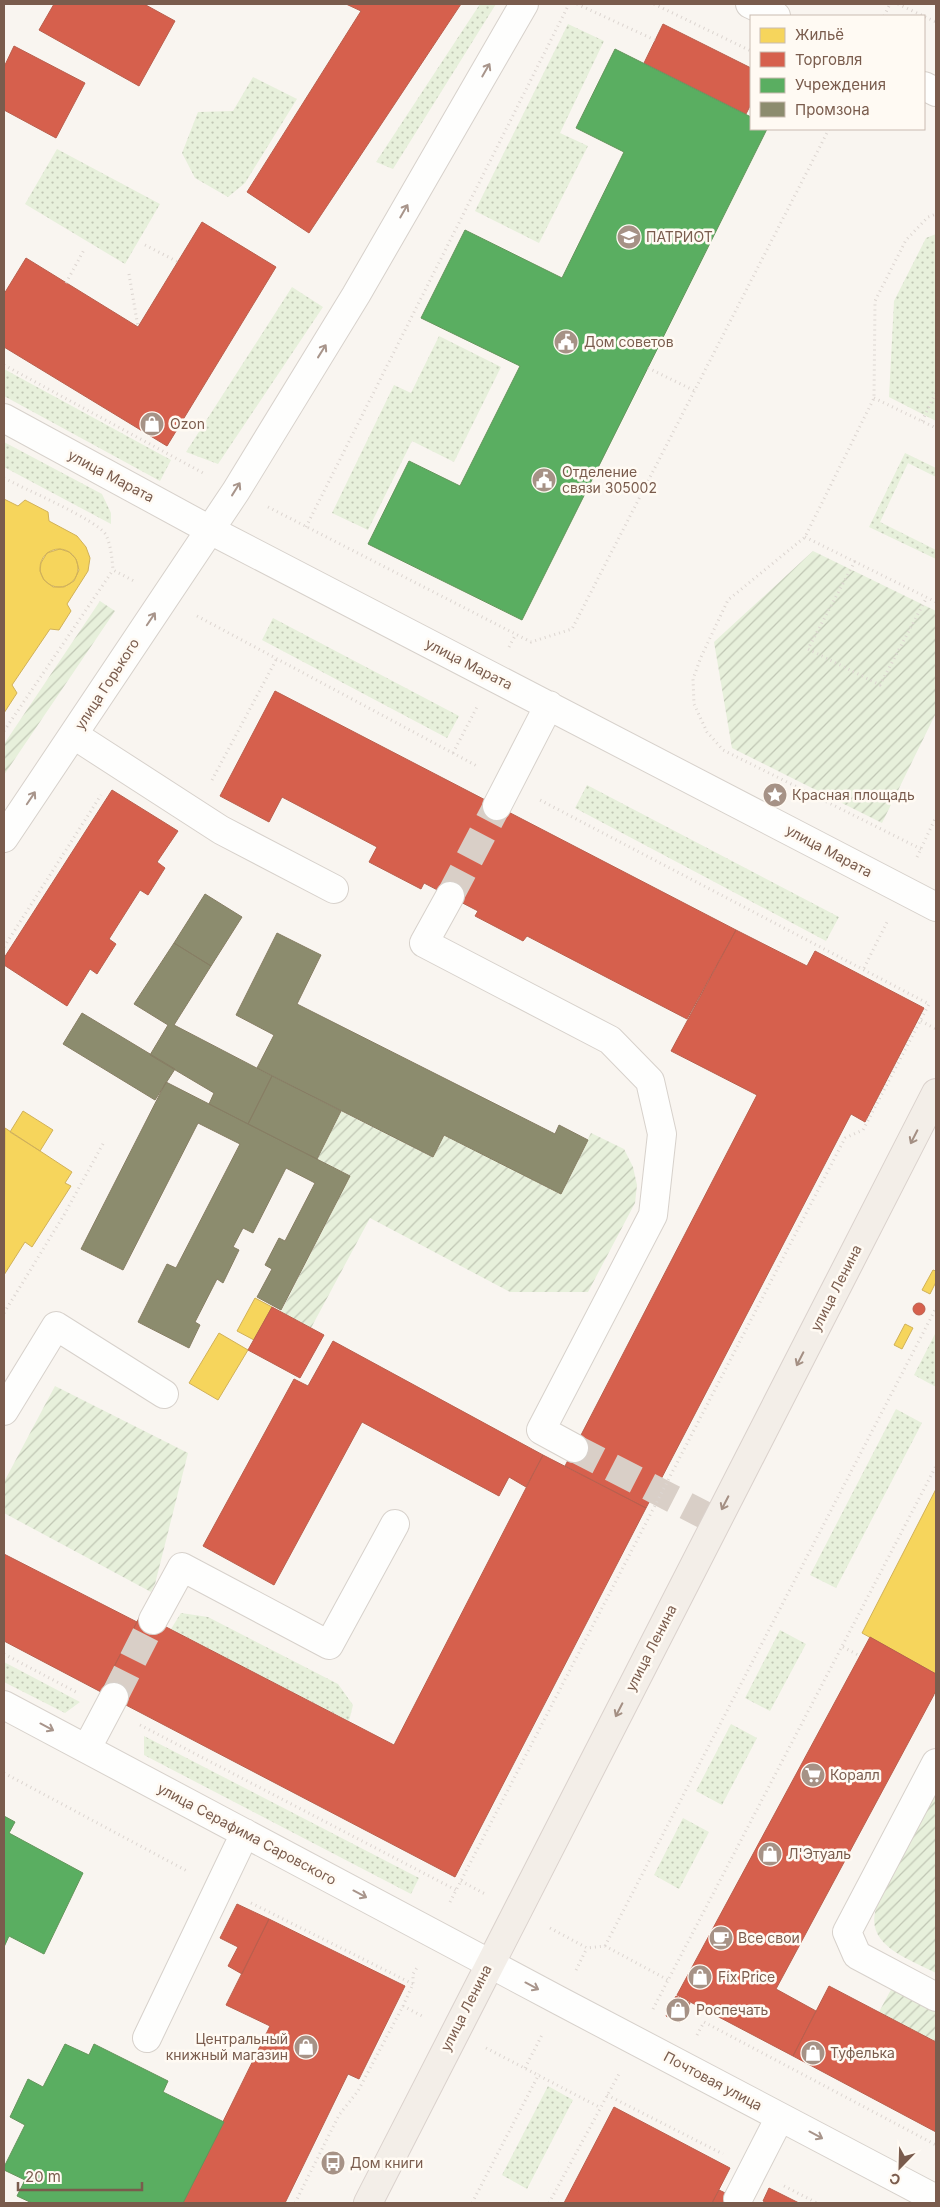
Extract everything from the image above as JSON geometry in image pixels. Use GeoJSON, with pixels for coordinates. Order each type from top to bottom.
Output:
{"type":"FeatureCollection","features":[{"type":"Feature","properties":{"kind":"main road","name":"улица Ленина"},"geometry":{"type":"LineString","coordinates":[[368,2203],[936,1093]]}},
{"type":"Feature","properties":{"kind":"street","name":"улица Горького"},"geometry":{"type":"LineString","coordinates":[[4,838],[236,491],[356,295],[524,4]]}},
{"type":"Feature","properties":{"kind":"street"},"geometry":{"type":"LineString","coordinates":[[750,4],[774,15]]}},
{"type":"Feature","properties":{"kind":"street","name":"улица Марата"},"geometry":{"type":"LineString","coordinates":[[4,418],[210,530],[936,907]]}},
{"type":"Feature","properties":{"kind":"street"},"geometry":{"type":"LineString","coordinates":[[503,794],[549,705]]}},
{"type":"Feature","properties":{"kind":"street"},"geometry":{"type":"LineString","coordinates":[[74,735],[221,830],[334,889]]}},
{"type":"Feature","properties":{"kind":"street"},"geometry":{"type":"LineString","coordinates":[[450,896],[424,943],[610,1040],[650,1081],[662,1134],[653,1215],[541,1430],[574,1448]]}},
{"type":"Feature","properties":{"kind":"street"},"geometry":{"type":"LineString","coordinates":[[4,1411],[56,1326],[164,1394]]}},
{"type":"Feature","properties":{"kind":"street"},"geometry":{"type":"LineString","coordinates":[[153,1620],[182,1567],[329,1645],[395,1524]]}},
{"type":"Feature","properties":{"kind":"street"},"geometry":{"type":"LineString","coordinates":[[87,1748],[111,1703]]}},
{"type":"Feature","properties":{"kind":"street","name":"улица Серафима Саровского"},"geometry":{"type":"LineString","coordinates":[[4,1705],[490,1963]]}},
{"type":"Feature","properties":{"kind":"street"},"geometry":{"type":"LineString","coordinates":[[936,1764],[847,1932],[857,1955],[936,1997]]}},
{"type":"Feature","properties":{"kind":"street"},"geometry":{"type":"LineString","coordinates":[[147,2038],[245,1833]]}},
{"type":"Feature","properties":{"kind":"street","name":"Почтовая улица"},"geometry":{"type":"LineString","coordinates":[[490,1963],[936,2198]]}},
{"type":"Feature","properties":{"kind":"street"},"geometry":{"type":"LineString","coordinates":[[738,2200],[780,2116]]}},
{"type":"Feature","properties":{"kind":"path"},"geometry":{"type":"LineString","coordinates":[[306,527],[569,4]]}},
{"type":"Feature","properties":{"kind":"path"},"geometry":{"type":"LineString","coordinates":[[577,4],[655,40]]}},
{"type":"Feature","properties":{"kind":"path"},"geometry":{"type":"LineString","coordinates":[[654,4],[750,51]]}},
{"type":"Feature","properties":{"kind":"path"},"geometry":{"type":"LineString","coordinates":[[898,4],[921,15]]}},
{"type":"Feature","properties":{"kind":"path"},"geometry":{"type":"LineString","coordinates":[[4,364],[236,491],[531,642],[572,628],[828,130]]}},
{"type":"Feature","properties":{"kind":"path"},"geometry":{"type":"LineString","coordinates":[[921,849],[723,750],[707,732],[696,710],[693,679],[701,657],[728,600],[805,537],[874,398],[875,301],[906,240],[928,217],[936,214]]}},
{"type":"Feature","properties":{"kind":"path"},"geometry":{"type":"LineString","coordinates":[[145,245],[178,262]]}},
{"type":"Feature","properties":{"kind":"path"},"geometry":{"type":"LineString","coordinates":[[66,283],[86,248]]}},
{"type":"Feature","properties":{"kind":"path"},"geometry":{"type":"LineString","coordinates":[[129,274],[138,327]]}},
{"type":"Feature","properties":{"kind":"path"},"geometry":{"type":"LineString","coordinates":[[648,368],[695,391]]}},
{"type":"Feature","properties":{"kind":"path"},"geometry":{"type":"LineString","coordinates":[[922,421],[936,392]]}},
{"type":"Feature","properties":{"kind":"path"},"geometry":{"type":"LineString","coordinates":[[874,398],[936,428]]}},
{"type":"Feature","properties":{"kind":"path"},"geometry":{"type":"LineString","coordinates":[[4,478],[84,518],[105,533],[111,550],[113,570],[4,731]]}},
{"type":"Feature","properties":{"kind":"path"},"geometry":{"type":"LineString","coordinates":[[805,537],[936,602]]}},
{"type":"Feature","properties":{"kind":"path"},"geometry":{"type":"LineString","coordinates":[[855,561],[808,649],[880,685],[927,598]]}},
{"type":"Feature","properties":{"kind":"path"},"geometry":{"type":"LineString","coordinates":[[113,570],[276,660],[503,794],[929,1004],[863,1130],[846,1138],[461,1881]]}},
{"type":"Feature","properties":{"kind":"path"},"geometry":{"type":"LineString","coordinates":[[194,813],[276,660]]}},
{"type":"Feature","properties":{"kind":"path"},"geometry":{"type":"LineString","coordinates":[[4,947],[120,765]]}},
{"type":"Feature","properties":{"kind":"path"},"geometry":{"type":"LineString","coordinates":[[921,1022],[936,1030]]}},
{"type":"Feature","properties":{"kind":"path"},"geometry":{"type":"LineString","coordinates":[[4,1313],[64,1215],[104,1142]]}},
{"type":"Feature","properties":{"kind":"path"},"geometry":{"type":"LineString","coordinates":[[605,1946],[936,1308]]}},
{"type":"Feature","properties":{"kind":"path"},"geometry":{"type":"LineString","coordinates":[[549,2203],[601,2108],[936,1466]]}},
{"type":"Feature","properties":{"kind":"path"},"geometry":{"type":"LineString","coordinates":[[843,1647],[860,1656]]}},
{"type":"Feature","properties":{"kind":"path"},"geometry":{"type":"LineString","coordinates":[[4,1654],[111,1703],[456,1890]]}},
{"type":"Feature","properties":{"kind":"path"},"geometry":{"type":"LineString","coordinates":[[587,1948],[605,1946],[668,1980]]}},
{"type":"Feature","properties":{"kind":"path"},"geometry":{"type":"LineString","coordinates":[[295,2203],[339,2115],[358,2091],[403,2006]]}},
{"type":"Feature","properties":{"kind":"path"},"geometry":{"type":"LineString","coordinates":[[688,2034],[696,2038],[704,2022],[936,2145]]}},
{"type":"Feature","properties":{"kind":"path"},"geometry":{"type":"LineString","coordinates":[[525,2068],[601,2108]]}},
{"type":"Feature","properties":{"kind":"path"},"geometry":{"type":"LineString","coordinates":[[472,2203],[539,2074]]}},
{"type":"Feature","properties":{"kind":"path"},"geometry":{"type":"LineString","coordinates":[[607,2095],[817,2203]]}},
{"type":"Feature","properties":{"kind":"green space"},"geometry":{"type":"Polygon","coordinates":[[[480,4],[496,4],[393,169],[376,162],[480,4]]]}},
{"type":"Feature","properties":{"kind":"green space"},"geometry":{"type":"Polygon","coordinates":[[[568,24],[604,41],[560,133],[588,146],[539,243],[475,211],[568,24]]]}},
{"type":"Feature","properties":{"kind":"green space"},"geometry":{"type":"Polygon","coordinates":[[[253,77],[297,99],[245,183],[228,197],[195,178],[182,153],[198,112],[233,111],[253,77]]]}},
{"type":"Feature","properties":{"kind":"green space"},"geometry":{"type":"Polygon","coordinates":[[[57,149],[160,204],[125,264],[25,204],[57,149]]]}},
{"type":"Feature","properties":{"kind":"green space"},"geometry":{"type":"Polygon","coordinates":[[[936,234],[936,421],[889,397],[894,301],[926,238],[936,234]]]}},
{"type":"Feature","properties":{"kind":"green space"},"geometry":{"type":"Polygon","coordinates":[[[292,287],[323,307],[218,464],[186,452],[292,287]]]}},
{"type":"Feature","properties":{"kind":"green space"},"geometry":{"type":"Polygon","coordinates":[[[439,336],[501,367],[454,462],[412,441],[368,530],[332,513],[394,385],[411,393],[439,336]]]}},
{"type":"Feature","properties":{"kind":"green space"},"geometry":{"type":"Polygon","coordinates":[[[4,369],[171,460],[160,481],[4,396],[4,369]]]}},
{"type":"Feature","properties":{"kind":"green space"},"geometry":{"type":"Polygon","coordinates":[[[4,442],[102,494],[111,513],[111,524],[4,467],[4,442]]]}},
{"type":"Feature","properties":{"kind":"green space"},"geometry":{"type":"Polygon","coordinates":[[[905,453],[936,468],[936,477],[908,463],[880,522],[936,550],[936,559],[869,527],[905,453]]]}},
{"type":"Feature","properties":{"kind":"green space"},"geometry":{"type":"Polygon","coordinates":[[[813,551],[936,611],[936,713],[882,823],[732,748],[714,642],[813,551]]]}},
{"type":"Feature","properties":{"kind":"green space"},"geometry":{"type":"Polygon","coordinates":[[[100,601],[115,611],[4,775],[4,744],[100,601]]]}},
{"type":"Feature","properties":{"kind":"green space"},"geometry":{"type":"Polygon","coordinates":[[[273,618],[459,716],[447,738],[262,640],[273,618]]]}},
{"type":"Feature","properties":{"kind":"green space"},"geometry":{"type":"Polygon","coordinates":[[[587,785],[839,917],[826,941],[575,808],[587,785]]]}},
{"type":"Feature","properties":{"kind":"green space"},"geometry":{"type":"Polygon","coordinates":[[[341,1111],[433,1157],[442,1133],[561,1193],[591,1133],[624,1149],[633,1167],[637,1185],[635,1203],[588,1292],[510,1292],[370,1218],[311,1328],[281,1312],[350,1176],[317,1159],[341,1111]]]}},
{"type":"Feature","properties":{"kind":"green space"},"geometry":{"type":"Polygon","coordinates":[[[936,1332],[936,1387],[914,1375],[936,1332]]]}},
{"type":"Feature","properties":{"kind":"green space"},"geometry":{"type":"Polygon","coordinates":[[[55,1386],[188,1453],[155,1584],[151,1592],[4,1513],[4,1482],[55,1386]]]}},
{"type":"Feature","properties":{"kind":"green space"},"geometry":{"type":"Polygon","coordinates":[[[896,1409],[922,1423],[836,1588],[810,1575],[896,1409]]]}},
{"type":"Feature","properties":{"kind":"green space"},"geometry":{"type":"Polygon","coordinates":[[[181,1613],[208,1617],[338,1684],[353,1705],[349,1721],[171,1629],[181,1613]]]}},
{"type":"Feature","properties":{"kind":"green space"},"geometry":{"type":"Polygon","coordinates":[[[780,1630],[806,1644],[770,1711],[745,1698],[780,1630]]]}},
{"type":"Feature","properties":{"kind":"green space"},"geometry":{"type":"Polygon","coordinates":[[[4,1662],[80,1702],[65,1713],[4,1682],[4,1662]]]}},
{"type":"Feature","properties":{"kind":"green space"},"geometry":{"type":"Polygon","coordinates":[[[731,1724],[757,1738],[722,1805],[696,1791],[731,1724]]]}},
{"type":"Feature","properties":{"kind":"green space"},"geometry":{"type":"Polygon","coordinates":[[[144,1736],[419,1878],[411,1894],[144,1755],[144,1736]]]}},
{"type":"Feature","properties":{"kind":"green space"},"geometry":{"type":"Polygon","coordinates":[[[936,1792],[936,1973],[900,1955],[889,1947],[880,1938],[875,1928],[874,1916],[879,1901],[936,1792]]]}},
{"type":"Feature","properties":{"kind":"green space"},"geometry":{"type":"Polygon","coordinates":[[[683,1818],[709,1832],[679,1889],[654,1875],[683,1818]]]}},
{"type":"Feature","properties":{"kind":"green space"},"geometry":{"type":"Polygon","coordinates":[[[894,1984],[936,2006],[936,2042],[879,2012],[894,1984]]]}},
{"type":"Feature","properties":{"kind":"green space"},"geometry":{"type":"Polygon","coordinates":[[[548,2086],[573,2100],[527,2189],[502,2175],[548,2086]]]}},
{"type":"Feature","properties":{"kind":"building: Жильё"},"geometry":{"type":"Polygon","coordinates":[[[4,499],[18,506],[25,500],[48,512],[49,521],[77,536],[86,547],[90,558],[88,571],[67,604],[71,611],[59,630],[50,629],[12,685],[17,693],[4,713],[4,499]],[[60,549],[47,553],[41,563],[40,571],[44,580],[53,587],[64,587],[74,581],[79,570],[76,559],[69,552],[60,549]]]}},
{"type":"Feature","properties":{"kind":"building: Жильё"},"geometry":{"type":"Polygon","coordinates":[[[59,549],[72,555],[78,568],[72,581],[59,587],[46,581],[40,568],[46,555],[59,549]]]}},
{"type":"Feature","properties":{"kind":"building: Жильё"},"geometry":{"type":"Polygon","coordinates":[[[23,1111],[53,1130],[40,1151],[10,1132],[23,1111]]]}},
{"type":"Feature","properties":{"kind":"building: Жильё"},"geometry":{"type":"Polygon","coordinates":[[[5,1128],[72,1172],[65,1183],[71,1186],[32,1247],[25,1242],[4,1275],[5,1128]]]}},
{"type":"Feature","properties":{"kind":"building: Жильё"},"geometry":{"type":"Polygon","coordinates":[[[933,1270],[936,1271],[936,1282],[930,1294],[922,1290],[933,1270]]]}},
{"type":"Feature","properties":{"kind":"building: Жильё"},"geometry":{"type":"Polygon","coordinates":[[[255,1298],[272,1307],[254,1340],[237,1331],[255,1298]]]}},
{"type":"Feature","properties":{"kind":"building: Жильё"},"geometry":{"type":"Polygon","coordinates":[[[905,1324],[913,1328],[902,1349],[894,1345],[905,1324]]]}},
{"type":"Feature","properties":{"kind":"building: Жильё"},"geometry":{"type":"Polygon","coordinates":[[[219,1333],[248,1350],[218,1400],[189,1383],[219,1333]]]}},
{"type":"Feature","properties":{"kind":"building: Жильё"},"geometry":{"type":"Polygon","coordinates":[[[936,1489],[936,1674],[862,1633],[936,1489]]]}},
{"type":"Feature","properties":{"kind":"building: Торговля"},"geometry":{"type":"Polygon","coordinates":[[[54,4],[144,4],[175,21],[139,86],[39,30],[54,4]]]}},
{"type":"Feature","properties":{"kind":"building: Торговля"},"geometry":{"type":"Polygon","coordinates":[[[346,4],[461,4],[309,233],[247,192],[361,11],[346,4]]]}},
{"type":"Feature","properties":{"kind":"building: Торговля"},"geometry":{"type":"Polygon","coordinates":[[[663,24],[750,68],[750,106],[746,114],[644,63],[663,24]]]}},
{"type":"Feature","properties":{"kind":"building: Торговля"},"geometry":{"type":"Polygon","coordinates":[[[14,46],[85,83],[56,138],[4,110],[4,67],[14,46]]]}},
{"type":"Feature","properties":{"kind":"building: Торговля"},"geometry":{"type":"Polygon","coordinates":[[[202,222],[276,267],[167,446],[4,347],[4,294],[26,258],[138,327],[202,222]]]}},
{"type":"Feature","properties":{"kind":"building: Торговля"},"geometry":{"type":"Polygon","coordinates":[[[275,691],[736,930],[687,1019],[527,936],[523,941],[475,916],[478,911],[424,883],[421,889],[369,862],[377,847],[282,797],[269,822],[220,796],[275,691]]]}},
{"type":"Feature","properties":{"kind":"building: Торговля"},"geometry":{"type":"Polygon","coordinates":[[[112,790],[178,831],[157,862],[165,868],[148,895],[140,890],[109,939],[116,944],[97,974],[90,969],[67,1006],[4,965],[4,958],[112,790]]]}},
{"type":"Feature","properties":{"kind":"building: Торговля"},"geometry":{"type":"Polygon","coordinates":[[[736,930],[807,966],[815,951],[924,1008],[865,1122],[851,1114],[646,1508],[565,1466],[757,1095],[671,1051],[736,930]]]}},
{"type":"Feature","properties":{"kind":"building: Торговля"},"geometry":{"type":"Polygon","coordinates":[[[917,1303],[921,1303],[925,1309],[921,1315],[917,1315],[913,1311],[913,1307],[917,1303]]]}},
{"type":"Feature","properties":{"kind":"building: Торговля"},"geometry":{"type":"Polygon","coordinates":[[[272,1307],[324,1335],[300,1378],[248,1350],[272,1307]]]}},
{"type":"Feature","properties":{"kind":"building: Торговля"},"geometry":{"type":"Polygon","coordinates":[[[333,1341],[543,1455],[526,1487],[509,1477],[499,1496],[362,1422],[274,1585],[203,1546],[294,1379],[308,1386],[333,1341]]]}},
{"type":"Feature","properties":{"kind":"building: Торговля"},"geometry":{"type":"Polygon","coordinates":[[[543,1455],[646,1508],[455,1877],[101,1692],[141,1614],[394,1745],[543,1455]]]}},
{"type":"Feature","properties":{"kind":"building: Торговля"},"geometry":{"type":"Polygon","coordinates":[[[4,1554],[137,1622],[101,1692],[4,1641],[4,1554]]]}},
{"type":"Feature","properties":{"kind":"building: Торговля"},"geometry":{"type":"Polygon","coordinates":[[[870,1637],[936,1674],[936,1691],[776,1989],[816,2011],[793,2056],[677,1995],[870,1637]]]}},
{"type":"Feature","properties":{"kind":"building: Торговля"},"geometry":{"type":"Polygon","coordinates":[[[237,1904],[269,1919],[242,1974],[228,1966],[238,1947],[220,1938],[237,1904]]]}},
{"type":"Feature","properties":{"kind":"building: Торговля"},"geometry":{"type":"Polygon","coordinates":[[[269,1919],[405,1986],[359,2079],[348,2074],[285,2203],[183,2203],[270,2026],[226,2005],[269,1919]]]}},
{"type":"Feature","properties":{"kind":"building: Торговля"},"geometry":{"type":"Polygon","coordinates":[[[829,1986],[936,2042],[936,2132],[793,2056],[829,1986]]]}},
{"type":"Feature","properties":{"kind":"building: Торговля","name":"Роспечать"},"geometry":{"type":"Polygon","coordinates":[[[676,1996],[690,2003],[680,2022],[666,2016],[676,1996]]]}},
{"type":"Feature","properties":{"kind":"building: Торговля"},"geometry":{"type":"Polygon","coordinates":[[[614,2107],[730,2168],[712,2203],[564,2203],[614,2107]]]}},
{"type":"Feature","properties":{"kind":"building: Торговля"},"geometry":{"type":"Polygon","coordinates":[[[769,2188],[799,2203],[767,2203],[763,2201],[769,2188]]]}},
{"type":"Feature","properties":{"kind":"building: Торговля"},"geometry":{"type":"Polygon","coordinates":[[[719,2190],[746,2203],[712,2203],[719,2190]]]}},
{"type":"Feature","properties":{"kind":"building: Учреждения","name":"Дом советов"},"geometry":{"type":"Polygon","coordinates":[[[615,49],[750,116],[750,130],[767,130],[522,620],[368,544],[409,461],[460,486],[520,366],[421,318],[465,230],[562,278],[624,152],[576,128],[615,49]]]}},
{"type":"Feature","properties":{"kind":"building: Учреждения"},"geometry":{"type":"Polygon","coordinates":[[[4,1816],[15,1822],[9,1833],[83,1873],[44,1954],[9,1936],[4,1947],[4,1816]]]}},
{"type":"Feature","properties":{"kind":"building: Учреждения"},"geometry":{"type":"Polygon","coordinates":[[[65,2044],[89,2055],[94,2044],[168,2081],[163,2092],[224,2122],[183,2203],[32,2203],[17,2196],[25,2180],[4,2170],[4,2167],[25,2125],[10,2117],[28,2079],[43,2087],[65,2044]]]}},
{"type":"Feature","properties":{"kind":"building: Промзона"},"geometry":{"type":"Polygon","coordinates":[[[205,894],[242,917],[211,966],[174,943],[205,894]]]}},
{"type":"Feature","properties":{"kind":"building: Промзона"},"geometry":{"type":"Polygon","coordinates":[[[277,933],[321,955],[297,1004],[555,1134],[559,1125],[588,1140],[561,1194],[444,1135],[433,1157],[257,1068],[274,1035],[236,1015],[277,933]]]}},
{"type":"Feature","properties":{"kind":"building: Промзона"},"geometry":{"type":"Polygon","coordinates":[[[174,943],[211,966],[174,1025],[272,1076],[248,1124],[209,1104],[214,1093],[150,1055],[168,1025],[134,1004],[174,943]]]}},
{"type":"Feature","properties":{"kind":"building: Промзона"},"geometry":{"type":"Polygon","coordinates":[[[82,1013],[175,1069],[155,1100],[63,1044],[82,1013]]]}},
{"type":"Feature","properties":{"kind":"building: Промзона"},"geometry":{"type":"Polygon","coordinates":[[[272,1076],[341,1111],[317,1159],[248,1124],[272,1076]]]}},
{"type":"Feature","properties":{"kind":"building: Промзона"},"geometry":{"type":"Polygon","coordinates":[[[166,1082],[350,1176],[281,1310],[257,1297],[272,1269],[265,1265],[279,1238],[285,1241],[315,1183],[286,1168],[253,1233],[243,1228],[233,1247],[239,1250],[223,1283],[217,1279],[195,1322],[200,1325],[189,1348],[138,1322],[167,1264],[176,1268],[240,1144],[198,1123],[123,1270],[81,1249],[166,1082]]]}},
{"type":"Feature","properties":{"kind":"tunnel"},"geometry":{"type":"LineString","coordinates":[[450,896],[497,806]]}},
{"type":"Feature","properties":{"kind":"tunnel"},"geometry":{"type":"LineString","coordinates":[[574,1448],[716,1521]]}},
{"type":"Feature","properties":{"kind":"tunnel"},"geometry":{"type":"LineString","coordinates":[[114,1697],[153,1620]]}},
{"type":"Feature","properties":{"kind":"place","name":"ПАТРИОТ"},"geometry":{"type":"Point","coordinates":[629,237]}},
{"type":"Feature","properties":{"kind":"place","name":"Дом советов"},"geometry":{"type":"Point","coordinates":[566,342]}},
{"type":"Feature","properties":{"kind":"place","name":"Ozon"},"geometry":{"type":"Point","coordinates":[152,424]}},
{"type":"Feature","properties":{"kind":"place","name":"Отделение связи 305002"},"geometry":{"type":"Point","coordinates":[544,480]}},
{"type":"Feature","properties":{"kind":"place","name":"Красная площадь"},"geometry":{"type":"Point","coordinates":[775,795]}},
{"type":"Feature","properties":{"kind":"place","name":"Коралл"},"geometry":{"type":"Point","coordinates":[813,1775]}},
{"type":"Feature","properties":{"kind":"place","name":"Л'Этуаль"},"geometry":{"type":"Point","coordinates":[770,1854]}},
{"type":"Feature","properties":{"kind":"place","name":"Все свои"},"geometry":{"type":"Point","coordinates":[721,1938]}},
{"type":"Feature","properties":{"kind":"place","name":"Fix Price"},"geometry":{"type":"Point","coordinates":[700,1977]}},
{"type":"Feature","properties":{"kind":"place","name":"Роспечать"},"geometry":{"type":"Point","coordinates":[678,2010]}},
{"type":"Feature","properties":{"kind":"place","name":"Центральный книжный магазин"},"geometry":{"type":"Point","coordinates":[306,2047]}},
{"type":"Feature","properties":{"kind":"place","name":"Туфелька"},"geometry":{"type":"Point","coordinates":[813,2053]}},
{"type":"Feature","properties":{"kind":"place","name":"Дом книги"},"geometry":{"type":"Point","coordinates":[333,2163]}}]}
